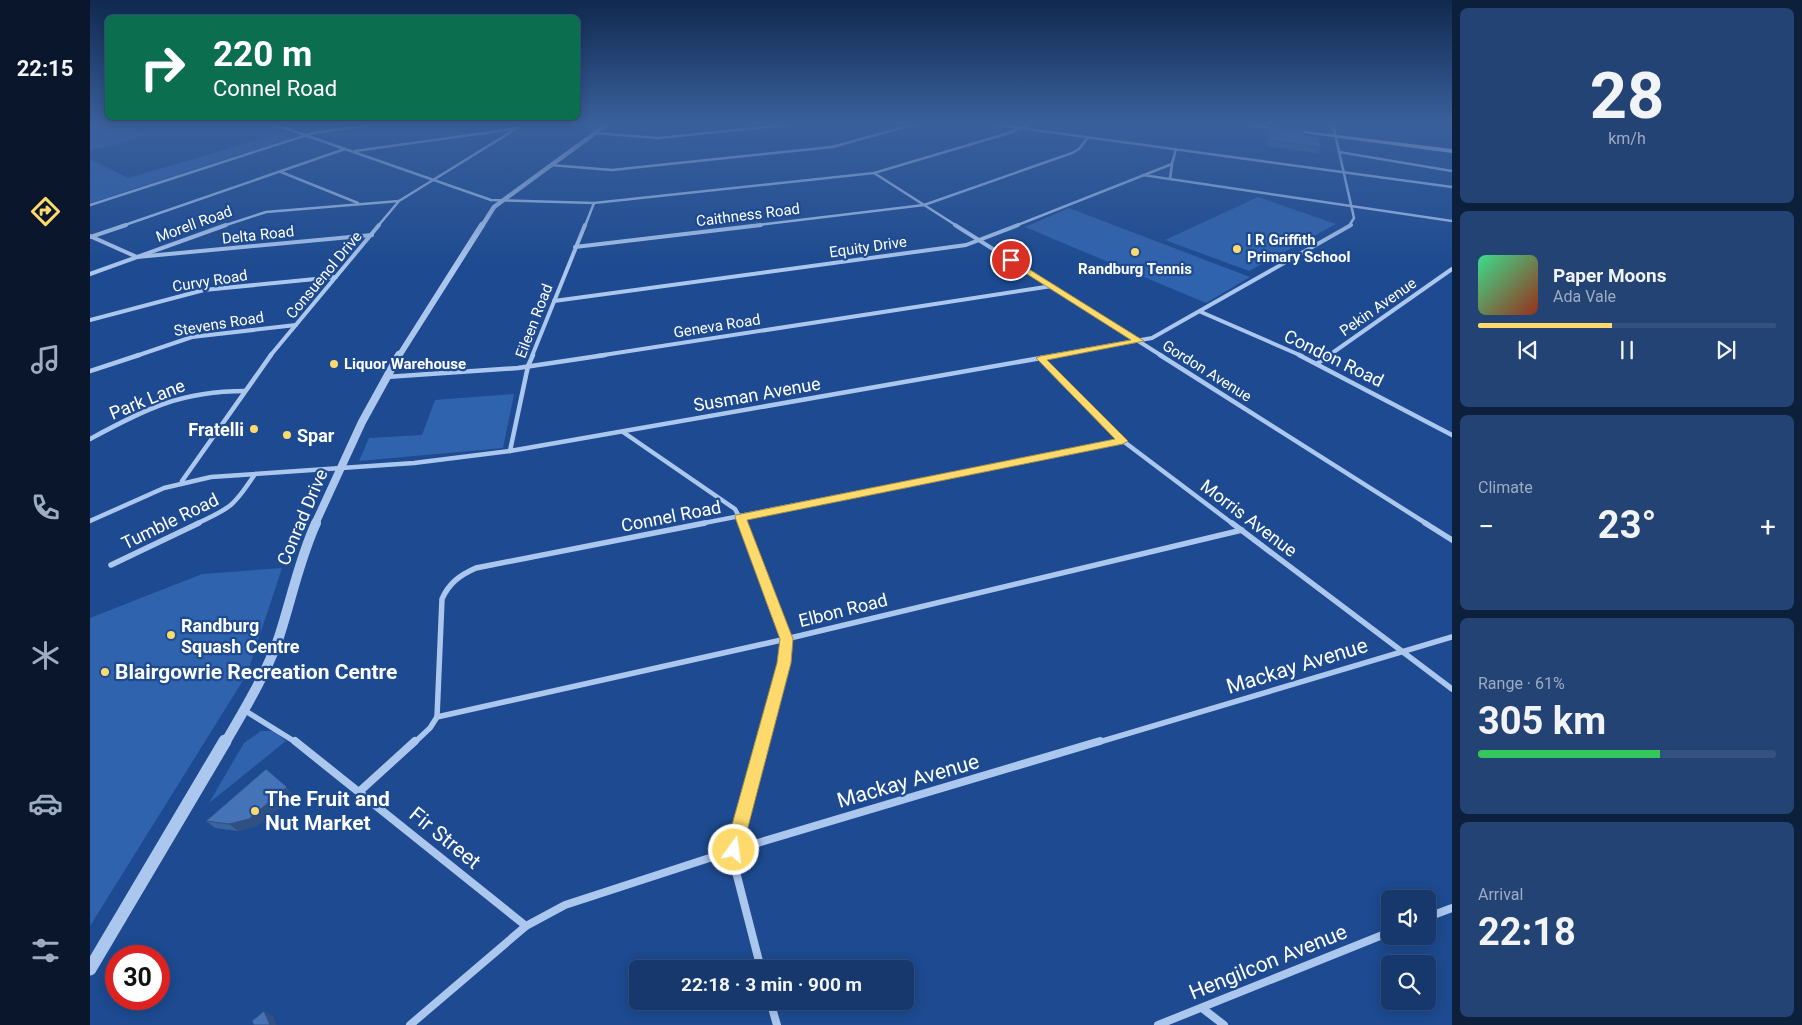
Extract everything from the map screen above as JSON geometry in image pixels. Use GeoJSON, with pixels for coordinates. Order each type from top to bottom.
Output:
{"type":"FeatureCollection","features":[{"type":"Feature","properties":{"kind":"street"},"geometry":{"type":"LineString","coordinates":[[90,205],[191,173]]}},
{"type":"Feature","properties":{"kind":"street"},"geometry":{"type":"LineString","coordinates":[[90,237],[278,173]]}},
{"type":"Feature","properties":{"kind":"street"},"geometry":{"type":"LineString","coordinates":[[282,173],[361,204]]}},
{"type":"Feature","properties":{"kind":"street"},"geometry":{"type":"LineString","coordinates":[[414,173],[487,199],[500,201],[594,203],[874,173]]}},
{"type":"Feature","properties":{"kind":"street","name":"Consuenol Drive"},"geometry":{"type":"LineString","coordinates":[[182,481],[268,358],[373,235],[399,201],[442,173]]}},
{"type":"Feature","properties":{"kind":"street","name":"Conrad Drive"},"geometry":{"type":"LineString","coordinates":[[90,969],[244,710],[277,642],[308,540],[385,377],[485,218],[500,201],[538,173]]}},
{"type":"Feature","properties":{"kind":"street","name":"Gordon Avenue"},"geometry":{"type":"LineString","coordinates":[[874,173],[1452,540]]}},
{"type":"Feature","properties":{"kind":"street","name":"Caithness Road"},"geometry":{"type":"LineString","coordinates":[[575,246],[924,205],[1016,173]]}},
{"type":"Feature","properties":{"kind":"street","name":"Equity Drive"},"geometry":{"type":"LineString","coordinates":[[554,301],[964,245],[1148,173]]}},
{"type":"Feature","properties":{"kind":"street"},"geometry":{"type":"LineString","coordinates":[[1170,179],[1171,173]]}},
{"type":"Feature","properties":{"kind":"street","name":"Susman Avenue"},"geometry":{"type":"LineString","coordinates":[[90,521],[146,494],[182,481],[449,460],[622,432],[1152,338],[1348,228],[1354,221],[1344,173]]}},
{"type":"Feature","properties":{"kind":"street"},"geometry":{"type":"LineString","coordinates":[[1350,173],[1452,187]]}},
{"type":"Feature","properties":{"kind":"street"},"geometry":{"type":"LineString","coordinates":[[1142,175],[1452,221]]}},
{"type":"Feature","properties":{"kind":"street","name":"Morell Road"},"geometry":{"type":"LineString","coordinates":[[90,274],[259,214],[399,201]]}},
{"type":"Feature","properties":{"kind":"street","name":"Eileen Road"},"geometry":{"type":"LineString","coordinates":[[510,451],[528,366],[594,203]]}},
{"type":"Feature","properties":{"kind":"street","name":"Delta Road"},"geometry":{"type":"LineString","coordinates":[[90,237],[137,256],[373,235]]}},
{"type":"Feature","properties":{"kind":"street","name":"Pekin Avenue"},"geometry":{"type":"LineString","coordinates":[[1318,363],[1452,269]]}},
{"type":"Feature","properties":{"kind":"street","name":"Curvy Road"},"geometry":{"type":"LineString","coordinates":[[90,320],[204,290],[337,277]]}},
{"type":"Feature","properties":{"kind":"street","name":"Geneva Road"},"geometry":{"type":"LineString","coordinates":[[385,377],[528,366],[1052,286]]}},
{"type":"Feature","properties":{"kind":"street","name":"Condon Road"},"geometry":{"type":"LineString","coordinates":[[1201,312],[1318,363],[1452,434]]}},
{"type":"Feature","properties":{"kind":"street","name":"Stevens Road"},"geometry":{"type":"LineString","coordinates":[[90,371],[192,338],[296,324]]}},
{"type":"Feature","properties":{"kind":"street","name":"Morris Avenue"},"geometry":{"type":"LineString","coordinates":[[1041,358],[1123,441],[1452,689]]}},
{"type":"Feature","properties":{"kind":"street","name":"Park Lane"},"geometry":{"type":"LineString","coordinates":[[90,439],[138,414],[176,399],[206,393],[245,391]]}},
{"type":"Feature","properties":{"kind":"street"},"geometry":{"type":"LineString","coordinates":[[622,432],[720,497],[740,517],[786,639],[784,663],[734,850],[734,868],[759,960]]}},
{"type":"Feature","properties":{"kind":"street","name":"Connel Road"},"geometry":{"type":"LineString","coordinates":[[437,717],[442,599],[452,582],[461,574],[491,564],[1123,441]]}},
{"type":"Feature","properties":{"kind":"street","name":"Tumble Road"},"geometry":{"type":"LineString","coordinates":[[111,565],[228,509],[238,500],[255,474]]}},
{"type":"Feature","properties":{"kind":"street","name":"Elbon Road"},"geometry":{"type":"LineString","coordinates":[[437,717],[786,639],[1242,530]]}},
{"type":"Feature","properties":{"kind":"street","name":"Mackay Avenue"},"geometry":{"type":"LineString","coordinates":[[410,1025],[526,926],[565,905],[589,896],[734,850],[1452,637]]}},
{"type":"Feature","properties":{"kind":"street","name":"Fir Street"},"geometry":{"type":"LineString","coordinates":[[244,710],[291,738],[360,791],[526,926]]}},
{"type":"Feature","properties":{"kind":"street"},"geometry":{"type":"LineString","coordinates":[[360,791],[430,728],[437,717]]}},
{"type":"Feature","properties":{"kind":"street"},"geometry":{"type":"LineString","coordinates":[[1436,914],[1452,908]]}},
{"type":"Feature","properties":{"kind":"street","name":"Hengilcon Avenue"},"geometry":{"type":"LineString","coordinates":[[1158,1025],[1381,936]]}},
{"type":"Feature","properties":{"kind":"street"},"geometry":{"type":"LineString","coordinates":[[1202,1008],[1224,1025]]}},
{"type":"Feature","properties":{"kind":"street"},"geometry":{"type":"LineString","coordinates":[[773,1010],[777,1025]]}},
{"type":"Feature","properties":{"kind":"shaded area"},"geometry":{"type":"Polygon","coordinates":[[[90,173],[118,173],[128,178],[146,173],[183,173],[90,203],[90,173]]]}},
{"type":"Feature","properties":{"kind":"shaded area"},"geometry":{"type":"Polygon","coordinates":[[[1258,197],[1336,224],[1249,271],[1165,240],[1258,197]]]}},
{"type":"Feature","properties":{"kind":"shaded area","name":"Randburg Tennis"},"geometry":{"type":"Polygon","coordinates":[[[1069,208],[1250,277],[1206,303],[1025,227],[1069,208]]]}},
{"type":"Feature","properties":{"kind":"shaded area"},"geometry":{"type":"Polygon","coordinates":[[[514,394],[503,448],[359,461],[369,438],[422,435],[435,400],[514,394]]]}},
{"type":"Feature","properties":{"kind":"shaded area"},"geometry":{"type":"Polygon","coordinates":[[[282,568],[247,674],[90,926],[90,618],[202,574],[282,568]]]}},
{"type":"Feature","properties":{"kind":"shaded area"},"geometry":{"type":"Polygon","coordinates":[[[261,731],[274,731],[286,741],[209,803],[244,743],[261,731]]]}},
{"type":"Feature","properties":{"kind":"building"},"geometry":{"type":"Polygon","coordinates":[[[266,769],[287,787],[249,819],[229,824],[206,821],[266,769]]]}},
{"type":"Feature","properties":{"kind":"building"},"geometry":{"type":"Polygon","coordinates":[[[264,1011],[270,1025],[254,1025],[252,1021],[264,1011]]]}},
{"type":"Feature","properties":{"kind":"place","name":"I R Griffith Primary School"},"geometry":{"type":"Point","coordinates":[1237,249]}},
{"type":"Feature","properties":{"kind":"place","name":"Randburg Tennis"},"geometry":{"type":"Point","coordinates":[1135,252]}},
{"type":"Feature","properties":{"kind":"place","name":"Liquor Warehouse"},"geometry":{"type":"Point","coordinates":[334,364]}},
{"type":"Feature","properties":{"kind":"place","name":"Fratelli"},"geometry":{"type":"Point","coordinates":[254,429]}},
{"type":"Feature","properties":{"kind":"place","name":"Spar"},"geometry":{"type":"Point","coordinates":[287,435]}},
{"type":"Feature","properties":{"kind":"place","name":"Randburg Squash Centre"},"geometry":{"type":"Point","coordinates":[171,635]}},
{"type":"Feature","properties":{"kind":"place","name":"Blairgowrie Recreation Centre"},"geometry":{"type":"Point","coordinates":[105,672]}},
{"type":"Feature","properties":{"kind":"place","name":"The Fruit and Nut Market"},"geometry":{"type":"Point","coordinates":[255,811]}},
{"type":"Feature","properties":{"kind":"route"},"geometry":{"type":"LineString","coordinates":[[734,850],[786,651],[786,639],[740,517],[1123,441],[1041,358],[1139,341],[1011,260]]}}]}
